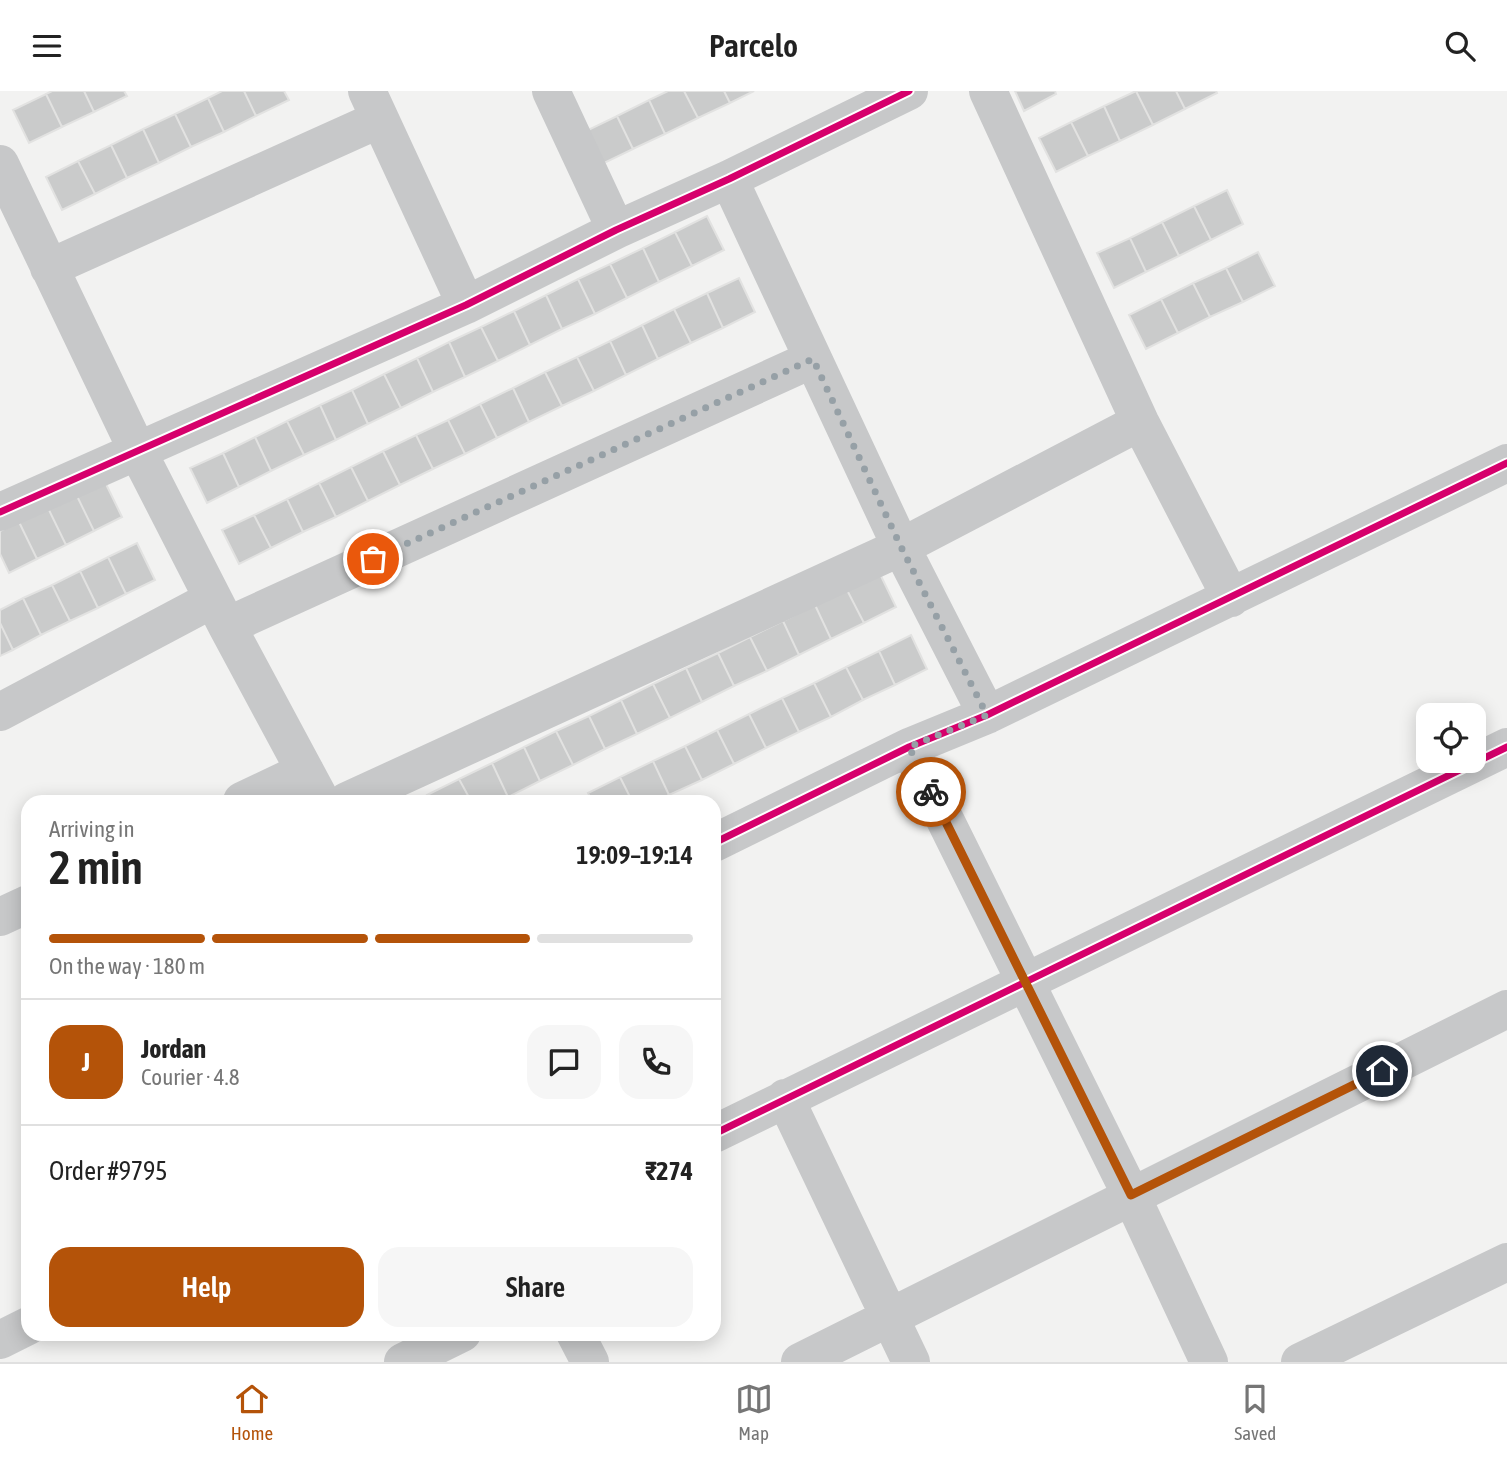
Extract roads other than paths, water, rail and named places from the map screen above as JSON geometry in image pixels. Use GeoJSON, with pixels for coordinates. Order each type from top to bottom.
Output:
{"type":"FeatureCollection","features":[{"type":"Feature","properties":{"kind":"street"},"geometry":{"type":"LineString","coordinates":[[551,91],[616,230]]}},
{"type":"Feature","properties":{"kind":"street"},"geometry":{"type":"LineString","coordinates":[[0,512],[466,305],[616,230],[729,179],[909,91]]}},
{"type":"Feature","properties":{"kind":"street"},"geometry":{"type":"LineString","coordinates":[[988,91],[1140,422],[1231,598]]}},
{"type":"Feature","properties":{"kind":"street"},"geometry":{"type":"LineString","coordinates":[[48,268],[374,105],[466,305]]}},
{"type":"Feature","properties":{"kind":"street"},"geometry":{"type":"LineString","coordinates":[[0,164],[137,450],[220,613],[313,786],[270,795]]}},
{"type":"Feature","properties":{"kind":"street"},"geometry":{"type":"LineString","coordinates":[[729,179],[901,547],[987,715]]}},
{"type":"Feature","properties":{"kind":"street"},"geometry":{"type":"LineString","coordinates":[[0,712],[220,613],[813,359]]}},
{"type":"Feature","properties":{"kind":"street"},"geometry":{"type":"LineString","coordinates":[[360,795],[901,547],[1140,422]]}},
{"type":"Feature","properties":{"kind":"street"},"geometry":{"type":"LineString","coordinates":[[721,840],[909,747],[987,715],[1507,463]]}},
{"type":"Feature","properties":{"kind":"street"},"geometry":{"type":"LineString","coordinates":[[909,747],[1131,1195],[1209,1362]]}},
{"type":"Feature","properties":{"kind":"street"},"geometry":{"type":"LineString","coordinates":[[721,1130],[1507,747]]}},
{"type":"Feature","properties":{"kind":"street"},"geometry":{"type":"LineString","coordinates":[[0,917],[21,907]]}},
{"type":"Feature","properties":{"kind":"street"},"geometry":{"type":"LineString","coordinates":[[800,1362],[1507,1009]]}},
{"type":"Feature","properties":{"kind":"street"},"geometry":{"type":"LineString","coordinates":[[785,1098],[911,1362]]}},
{"type":"Feature","properties":{"kind":"street"},"geometry":{"type":"LineString","coordinates":[[1300,1362],[1507,1262]]}},
{"type":"Feature","properties":{"kind":"street"},"geometry":{"type":"LineString","coordinates":[[0,1340],[21,1330]]}},
{"type":"Feature","properties":{"kind":"street"},"geometry":{"type":"LineString","coordinates":[[403,1362],[446,1341]]}},
{"type":"Feature","properties":{"kind":"street"},"geometry":{"type":"LineString","coordinates":[[579,1341],[590,1362]]}}]}
